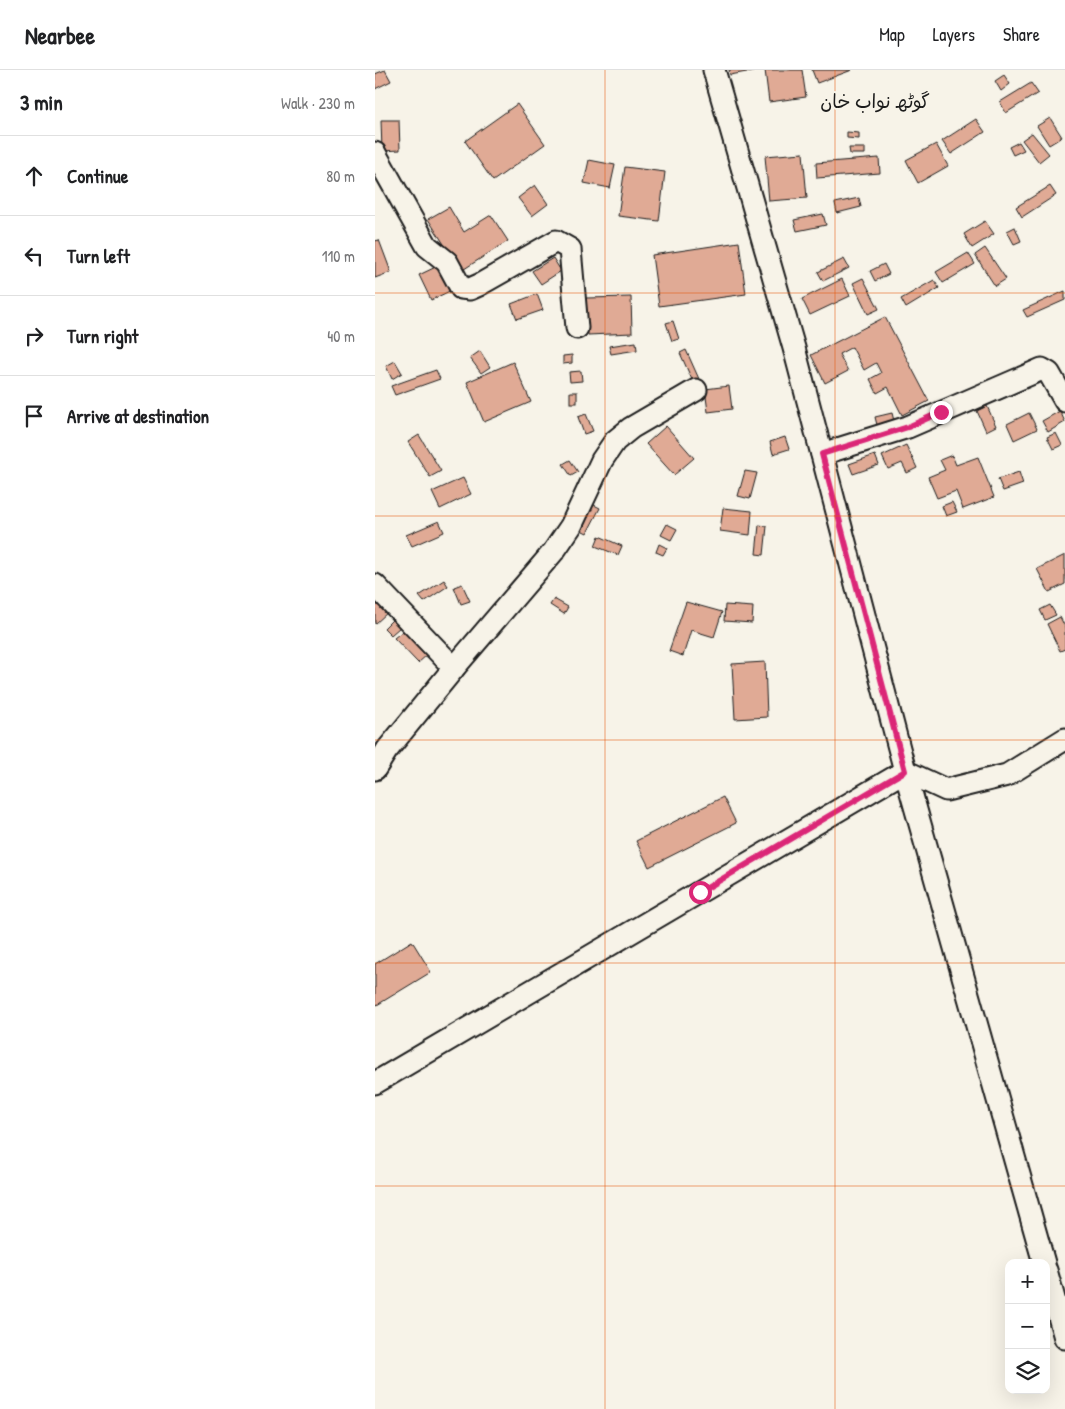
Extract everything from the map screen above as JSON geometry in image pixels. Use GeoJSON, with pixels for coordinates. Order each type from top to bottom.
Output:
{"type":"FeatureCollection","features":[{"type":"Feature","properties":{"kind":"street"},"geometry":{"type":"LineString","coordinates":[[714,70],[794,348],[905,771],[1043,1259]]}},
{"type":"Feature","properties":{"kind":"street"},"geometry":{"type":"LineString","coordinates":[[375,153],[427,246],[447,262],[461,288],[471,289],[556,241],[570,249],[577,328]]}},
{"type":"Feature","properties":{"kind":"street"},"geometry":{"type":"LineString","coordinates":[[822,454],[908,427],[1042,369],[1049,373],[1065,401]]}},
{"type":"Feature","properties":{"kind":"street"},"geometry":{"type":"LineString","coordinates":[[375,769],[387,750],[454,668],[554,551],[571,526],[602,460],[615,440],[631,428],[696,390]]}},
{"type":"Feature","properties":{"kind":"street"},"geometry":{"type":"LineString","coordinates":[[375,585],[454,668]]}},
{"type":"Feature","properties":{"kind":"street"},"geometry":{"type":"LineString","coordinates":[[905,771],[946,790],[1007,775],[1065,739]]}},
{"type":"Feature","properties":{"kind":"street"},"geometry":{"type":"LineString","coordinates":[[375,1083],[905,771]]}},
{"type":"Feature","properties":{"kind":"street"},"geometry":{"type":"LineString","coordinates":[[1054,1282],[1065,1338]]}},
{"type":"Feature","properties":{"kind":"building"},"geometry":{"type":"Polygon","coordinates":[[[385,70],[391,81],[375,89],[375,74],[385,70]]]}},
{"type":"Feature","properties":{"kind":"building"},"geometry":{"type":"Polygon","coordinates":[[[729,70],[758,70],[730,75],[729,70]]]}},
{"type":"Feature","properties":{"kind":"building"},"geometry":{"type":"Polygon","coordinates":[[[765,70],[802,70],[806,97],[769,102],[765,70]]]}},
{"type":"Feature","properties":{"kind":"building"},"geometry":{"type":"Polygon","coordinates":[[[812,70],[852,70],[817,83],[812,70]]]}},
{"type":"Feature","properties":{"kind":"building"},"geometry":{"type":"Polygon","coordinates":[[[1004,75],[1010,84],[1001,91],[995,81],[1004,75]]]}},
{"type":"Feature","properties":{"kind":"building"},"geometry":{"type":"Polygon","coordinates":[[[1031,83],[1038,93],[1006,113],[1000,102],[1031,83]]]}},
{"type":"Feature","properties":{"kind":"building"},"geometry":{"type":"Polygon","coordinates":[[[517,104],[545,144],[493,181],[465,141],[517,104]]]}},
{"type":"Feature","properties":{"kind":"building"},"geometry":{"type":"Polygon","coordinates":[[[1050,118],[1062,137],[1049,145],[1037,126],[1050,118]]]}},
{"type":"Feature","properties":{"kind":"building"},"geometry":{"type":"Polygon","coordinates":[[[976,119],[985,132],[951,154],[942,141],[976,119]]]}},
{"type":"Feature","properties":{"kind":"building"},"geometry":{"type":"Polygon","coordinates":[[[381,120],[399,120],[400,150],[382,151],[381,120]]]}},
{"type":"Feature","properties":{"kind":"building"},"geometry":{"type":"Polygon","coordinates":[[[847,132],[859,133],[859,139],[847,138],[847,132]]]}},
{"type":"Feature","properties":{"kind":"building"},"geometry":{"type":"Polygon","coordinates":[[[1032,133],[1049,154],[1039,162],[1022,140],[1032,133]]]}},
{"type":"Feature","properties":{"kind":"building"},"geometry":{"type":"Polygon","coordinates":[[[1019,142],[1024,150],[1013,155],[1009,147],[1019,142]]]}},
{"type":"Feature","properties":{"kind":"building"},"geometry":{"type":"Polygon","coordinates":[[[936,144],[948,166],[918,183],[906,160],[936,144]]]}},
{"type":"Feature","properties":{"kind":"building"},"geometry":{"type":"Polygon","coordinates":[[[849,148],[865,148],[865,154],[850,154],[849,148]]]}},
{"type":"Feature","properties":{"kind":"building"},"geometry":{"type":"Polygon","coordinates":[[[803,153],[807,198],[769,201],[765,156],[803,153]]]}},
{"type":"Feature","properties":{"kind":"building"},"geometry":{"type":"Polygon","coordinates":[[[879,158],[880,173],[817,178],[816,163],[879,158]]]}},
{"type":"Feature","properties":{"kind":"building"},"geometry":{"type":"Polygon","coordinates":[[[589,160],[615,165],[610,188],[584,183],[589,160]]]}},
{"type":"Feature","properties":{"kind":"building"},"geometry":{"type":"Polygon","coordinates":[[[625,167],[665,172],[659,221],[618,216],[625,167]]]}},
{"type":"Feature","properties":{"kind":"building"},"geometry":{"type":"Polygon","coordinates":[[[535,185],[548,204],[532,216],[518,198],[535,185]]]}},
{"type":"Feature","properties":{"kind":"building"},"geometry":{"type":"Polygon","coordinates":[[[1050,186],[1056,195],[1022,217],[1016,207],[1050,186]]]}},
{"type":"Feature","properties":{"kind":"building"},"geometry":{"type":"Polygon","coordinates":[[[859,198],[861,207],[837,213],[835,203],[859,198]]]}},
{"type":"Feature","properties":{"kind":"building"},"geometry":{"type":"Polygon","coordinates":[[[449,207],[464,232],[491,215],[508,241],[461,271],[428,219],[449,207]]]}},
{"type":"Feature","properties":{"kind":"building"},"geometry":{"type":"Polygon","coordinates":[[[823,214],[826,225],[797,231],[794,220],[823,214]]]}},
{"type":"Feature","properties":{"kind":"building"},"geometry":{"type":"Polygon","coordinates":[[[985,221],[994,234],[972,248],[964,234],[985,221]]]}},
{"type":"Feature","properties":{"kind":"building"},"geometry":{"type":"Polygon","coordinates":[[[1015,227],[1021,241],[1014,244],[1007,231],[1015,227]]]}},
{"type":"Feature","properties":{"kind":"building"},"geometry":{"type":"Polygon","coordinates":[[[379,240],[391,272],[375,278],[375,241],[379,240]]]}},
{"type":"Feature","properties":{"kind":"building"},"geometry":{"type":"Polygon","coordinates":[[[739,242],[746,294],[659,306],[652,255],[739,242]]]}},
{"type":"Feature","properties":{"kind":"building"},"geometry":{"type":"Polygon","coordinates":[[[985,248],[1006,279],[995,286],[975,255],[985,248]]]}},
{"type":"Feature","properties":{"kind":"building"},"geometry":{"type":"Polygon","coordinates":[[[968,253],[975,264],[943,283],[936,272],[968,253]]]}},
{"type":"Feature","properties":{"kind":"building"},"geometry":{"type":"Polygon","coordinates":[[[553,258],[561,271],[541,284],[532,271],[553,258]]]}},
{"type":"Feature","properties":{"kind":"building"},"geometry":{"type":"Polygon","coordinates":[[[844,259],[849,268],[823,281],[818,272],[844,259]]]}},
{"type":"Feature","properties":{"kind":"building"},"geometry":{"type":"Polygon","coordinates":[[[442,264],[454,289],[431,300],[419,275],[442,264]]]}},
{"type":"Feature","properties":{"kind":"building"},"geometry":{"type":"Polygon","coordinates":[[[884,264],[889,274],[875,281],[870,271],[884,264]]]}},
{"type":"Feature","properties":{"kind":"building"},"geometry":{"type":"Polygon","coordinates":[[[863,278],[879,309],[868,314],[853,283],[863,278]]]}},
{"type":"Feature","properties":{"kind":"building"},"geometry":{"type":"Polygon","coordinates":[[[842,279],[850,296],[810,315],[802,299],[842,279]]]}},
{"type":"Feature","properties":{"kind":"building"},"geometry":{"type":"Polygon","coordinates":[[[934,280],[939,288],[906,308],[901,299],[934,280]]]}},
{"type":"Feature","properties":{"kind":"building"},"geometry":{"type":"Polygon","coordinates":[[[1065,291],[1065,300],[1027,317],[1023,310],[1065,291]]]}},
{"type":"Feature","properties":{"kind":"building"},"geometry":{"type":"Polygon","coordinates":[[[537,294],[543,310],[517,319],[511,304],[537,294]]]}},
{"type":"Feature","properties":{"kind":"building"},"geometry":{"type":"Polygon","coordinates":[[[631,297],[632,333],[588,335],[586,298],[631,297]]]}},
{"type":"Feature","properties":{"kind":"building"},"geometry":{"type":"Polygon","coordinates":[[[885,317],[929,401],[902,415],[888,387],[877,393],[870,379],[881,373],[876,363],[864,370],[852,347],[839,354],[848,371],[825,383],[811,355],[885,317]]]}},
{"type":"Feature","properties":{"kind":"building"},"geometry":{"type":"Polygon","coordinates":[[[673,321],[679,339],[672,341],[666,323],[673,321]]]}},
{"type":"Feature","properties":{"kind":"building"},"geometry":{"type":"Polygon","coordinates":[[[636,342],[637,350],[611,354],[609,346],[636,342]]]}},
{"type":"Feature","properties":{"kind":"building"},"geometry":{"type":"Polygon","coordinates":[[[686,350],[699,379],[693,382],[680,353],[686,350]]]}},
{"type":"Feature","properties":{"kind":"building"},"geometry":{"type":"Polygon","coordinates":[[[480,351],[490,367],[481,373],[470,358],[480,351]]]}},
{"type":"Feature","properties":{"kind":"building"},"geometry":{"type":"Polygon","coordinates":[[[572,355],[572,363],[563,364],[563,356],[572,355]]]}},
{"type":"Feature","properties":{"kind":"building"},"geometry":{"type":"Polygon","coordinates":[[[395,361],[402,373],[392,379],[386,366],[395,361]]]}},
{"type":"Feature","properties":{"kind":"building"},"geometry":{"type":"Polygon","coordinates":[[[513,362],[531,402],[484,422],[467,382],[513,362]]]}},
{"type":"Feature","properties":{"kind":"building"},"geometry":{"type":"Polygon","coordinates":[[[436,370],[440,379],[395,395],[391,386],[436,370]]]}},
{"type":"Feature","properties":{"kind":"building"},"geometry":{"type":"Polygon","coordinates":[[[581,371],[582,381],[570,382],[569,372],[581,371]]]}},
{"type":"Feature","properties":{"kind":"building"},"geometry":{"type":"Polygon","coordinates":[[[729,386],[732,409],[708,412],[705,389],[729,386]]]}},
{"type":"Feature","properties":{"kind":"building"},"geometry":{"type":"Polygon","coordinates":[[[570,392],[577,392],[577,403],[570,403],[570,392]]]}},
{"type":"Feature","properties":{"kind":"building"},"geometry":{"type":"Polygon","coordinates":[[[987,406],[996,426],[986,431],[977,411],[987,406]]]}},
{"type":"Feature","properties":{"kind":"building"},"geometry":{"type":"Polygon","coordinates":[[[1060,411],[1065,422],[1048,432],[1042,421],[1060,411]]]}},
{"type":"Feature","properties":{"kind":"building"},"geometry":{"type":"Polygon","coordinates":[[[892,413],[895,425],[878,429],[875,417],[892,413]]]}},
{"type":"Feature","properties":{"kind":"building"},"geometry":{"type":"Polygon","coordinates":[[[1029,413],[1037,429],[1014,440],[1007,424],[1029,413]]]}},
{"type":"Feature","properties":{"kind":"building"},"geometry":{"type":"Polygon","coordinates":[[[586,414],[593,431],[584,434],[578,417],[586,414]]]}},
{"type":"Feature","properties":{"kind":"building"},"geometry":{"type":"Polygon","coordinates":[[[666,426],[694,458],[674,475],[646,444],[666,426]]]}},
{"type":"Feature","properties":{"kind":"building"},"geometry":{"type":"Polygon","coordinates":[[[1056,433],[1062,445],[1053,449],[1047,437],[1056,433]]]}},
{"type":"Feature","properties":{"kind":"building"},"geometry":{"type":"Polygon","coordinates":[[[419,435],[441,471],[430,477],[408,442],[419,435]]]}},
{"type":"Feature","properties":{"kind":"building"},"geometry":{"type":"Polygon","coordinates":[[[785,437],[789,449],[773,454],[770,442],[785,437]]]}},
{"type":"Feature","properties":{"kind":"building"},"geometry":{"type":"Polygon","coordinates":[[[906,445],[917,468],[907,473],[902,463],[888,469],[882,456],[906,445]]]}},
{"type":"Feature","properties":{"kind":"building"},"geometry":{"type":"Polygon","coordinates":[[[875,455],[879,465],[853,474],[849,464],[875,455]]]}},
{"type":"Feature","properties":{"kind":"building"},"geometry":{"type":"Polygon","coordinates":[[[952,455],[956,465],[978,457],[994,497],[963,509],[956,491],[937,498],[928,477],[945,470],[940,460],[952,455]]]}},
{"type":"Feature","properties":{"kind":"building"},"geometry":{"type":"Polygon","coordinates":[[[570,460],[578,472],[571,476],[563,464],[570,460]]]}},
{"type":"Feature","properties":{"kind":"building"},"geometry":{"type":"Polygon","coordinates":[[[745,471],[757,473],[750,499],[738,496],[745,471]]]}},
{"type":"Feature","properties":{"kind":"building"},"geometry":{"type":"Polygon","coordinates":[[[1019,472],[1023,484],[1003,491],[998,479],[1019,472]]]}},
{"type":"Feature","properties":{"kind":"building"},"geometry":{"type":"Polygon","coordinates":[[[463,478],[471,494],[440,509],[432,492],[463,478]]]}},
{"type":"Feature","properties":{"kind":"building"},"geometry":{"type":"Polygon","coordinates":[[[952,502],[957,512],[946,516],[942,506],[952,502]]]}},
{"type":"Feature","properties":{"kind":"building"},"geometry":{"type":"Polygon","coordinates":[[[592,504],[600,508],[587,533],[579,529],[592,504]]]}},
{"type":"Feature","properties":{"kind":"building"},"geometry":{"type":"Polygon","coordinates":[[[723,508],[752,511],[750,535],[720,531],[723,508]]]}},
{"type":"Feature","properties":{"kind":"building"},"geometry":{"type":"Polygon","coordinates":[[[439,521],[444,532],[412,546],[406,535],[439,521]]]}},
{"type":"Feature","properties":{"kind":"building"},"geometry":{"type":"Polygon","coordinates":[[[667,524],[677,529],[671,540],[661,535],[667,524]]]}},
{"type":"Feature","properties":{"kind":"building"},"geometry":{"type":"Polygon","coordinates":[[[759,525],[767,526],[764,555],[756,554],[759,525]]]}},
{"type":"Feature","properties":{"kind":"building"},"geometry":{"type":"Polygon","coordinates":[[[599,536],[622,546],[618,555],[595,546],[599,536]]]}},
{"type":"Feature","properties":{"kind":"building"},"geometry":{"type":"Polygon","coordinates":[[[659,544],[667,548],[663,555],[656,552],[659,544]]]}},
{"type":"Feature","properties":{"kind":"building"},"geometry":{"type":"Polygon","coordinates":[[[1065,555],[1065,584],[1049,592],[1037,569],[1065,555]]]}},
{"type":"Feature","properties":{"kind":"building"},"geometry":{"type":"Polygon","coordinates":[[[444,580],[448,586],[424,602],[419,596],[444,580]]]}},
{"type":"Feature","properties":{"kind":"building"},"geometry":{"type":"Polygon","coordinates":[[[462,584],[470,601],[461,604],[454,587],[462,584]]]}},
{"type":"Feature","properties":{"kind":"building"},"geometry":{"type":"Polygon","coordinates":[[[375,599],[388,612],[375,624],[375,599]]]}},
{"type":"Feature","properties":{"kind":"building"},"geometry":{"type":"Polygon","coordinates":[[[554,599],[568,607],[564,614],[550,605],[554,599]]]}},
{"type":"Feature","properties":{"kind":"building"},"geometry":{"type":"Polygon","coordinates":[[[686,602],[722,612],[714,637],[691,630],[683,656],[669,651],[686,602]]]}},
{"type":"Feature","properties":{"kind":"building"},"geometry":{"type":"Polygon","coordinates":[[[725,605],[753,607],[752,623],[724,621],[725,605]]]}},
{"type":"Feature","properties":{"kind":"building"},"geometry":{"type":"Polygon","coordinates":[[[1050,605],[1056,615],[1045,620],[1040,610],[1050,605]]]}},
{"type":"Feature","properties":{"kind":"building"},"geometry":{"type":"Polygon","coordinates":[[[1060,617],[1065,627],[1065,649],[1060,651],[1047,624],[1060,617]]]}},
{"type":"Feature","properties":{"kind":"building"},"geometry":{"type":"Polygon","coordinates":[[[393,619],[400,627],[391,635],[384,628],[393,619]]]}},
{"type":"Feature","properties":{"kind":"building"},"geometry":{"type":"Polygon","coordinates":[[[403,631],[427,655],[418,663],[394,638],[403,631]]]}},
{"type":"Feature","properties":{"kind":"building"},"geometry":{"type":"Polygon","coordinates":[[[765,662],[767,717],[735,719],[732,664],[765,662]]]}},
{"type":"Feature","properties":{"kind":"building"},"geometry":{"type":"Polygon","coordinates":[[[723,797],[736,823],[649,867],[636,841],[723,797]]]}},
{"type":"Feature","properties":{"kind":"building"},"geometry":{"type":"Polygon","coordinates":[[[412,941],[431,972],[377,1005],[375,1002],[375,964],[412,941]]]}},
{"type":"Feature","properties":{"kind":"district","name":"گوٹھ نواب خان"},"geometry":{"type":"Point","coordinates":[875,101]}},
{"type":"Feature","properties":{"kind":"route"},"geometry":{"type":"LineString","coordinates":[[700,892],[905,771],[822,454],[908,427],[941,412]]}}]}
